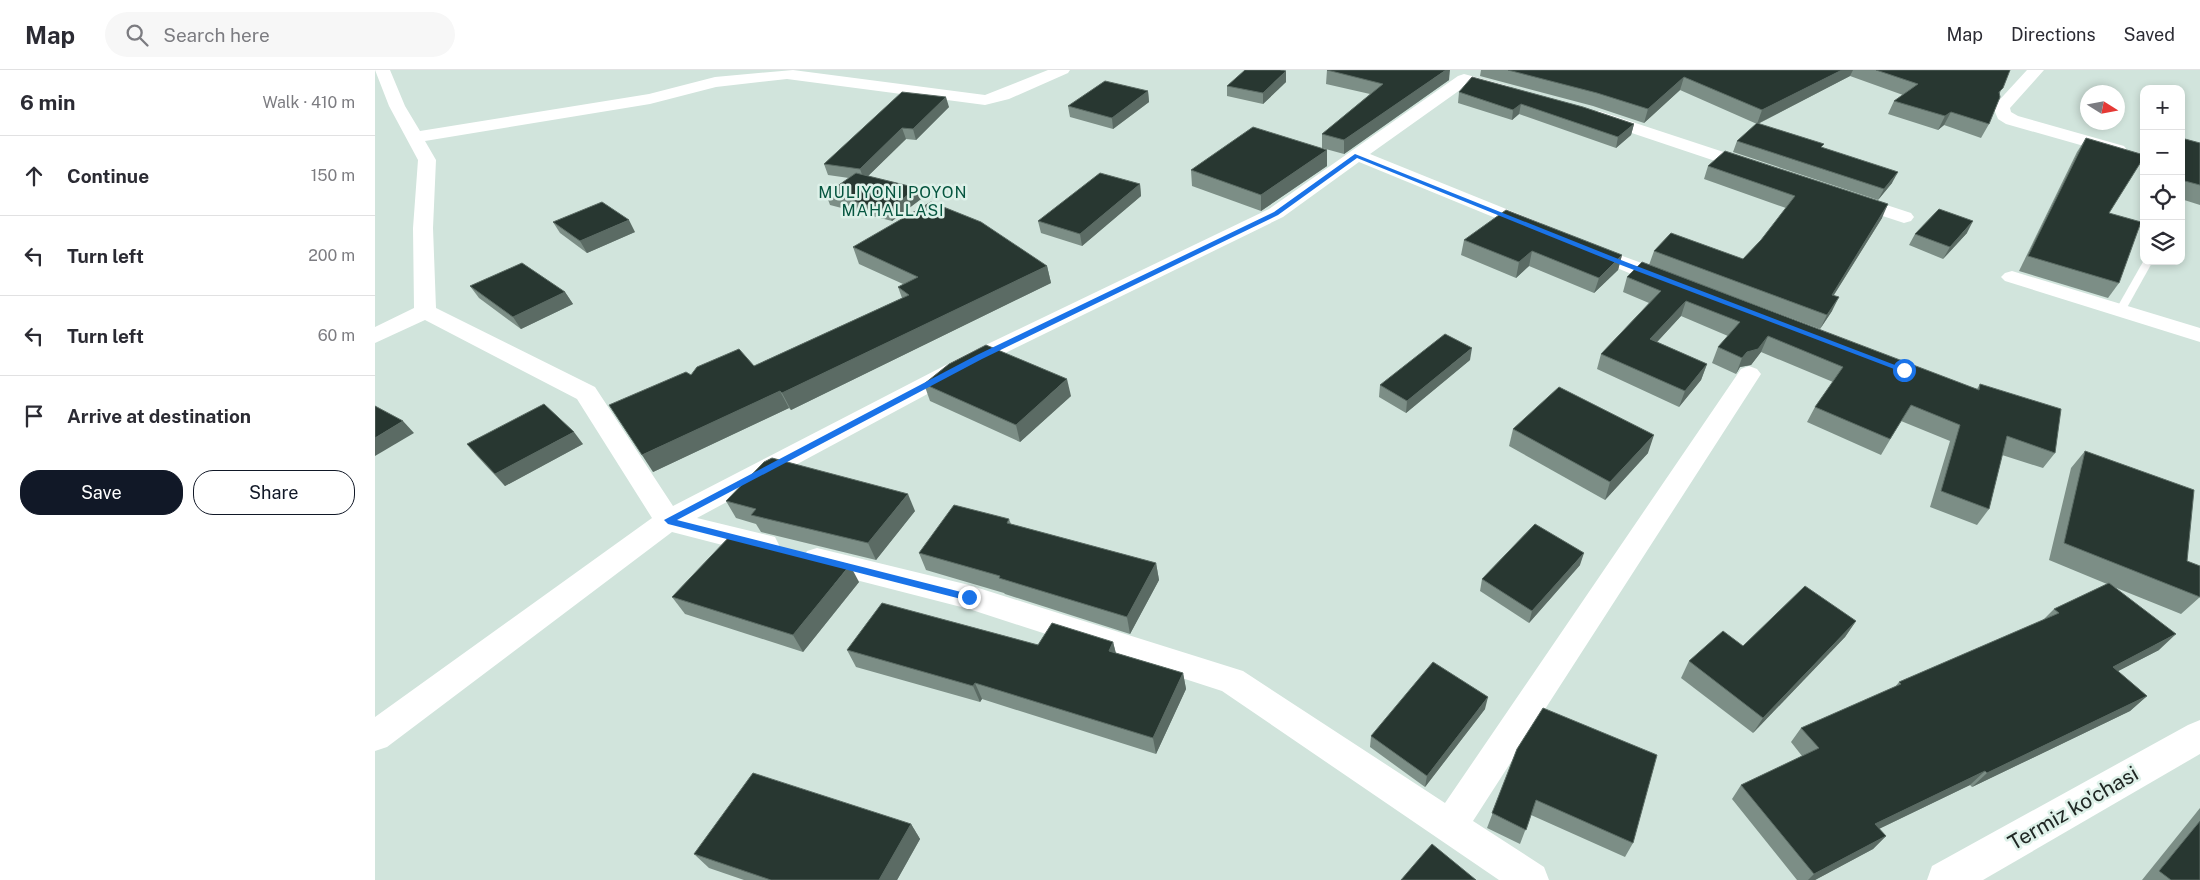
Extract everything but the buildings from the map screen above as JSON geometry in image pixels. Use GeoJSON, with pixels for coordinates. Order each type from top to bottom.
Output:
{"type":"FeatureCollection","features":[{"type":"Feature","properties":{"kind":"main road","name":"Termiz ko'chasi"},"geometry":{"type":"LineString","coordinates":[[1946,880],[2200,736]]}},
{"type":"Feature","properties":{"kind":"street"},"geometry":{"type":"LineString","coordinates":[[382,70],[397,106],[417,137],[427,160],[423,228],[425,311]]}},
{"type":"Feature","properties":{"kind":"street"},"geometry":{"type":"LineString","coordinates":[[417,137],[650,99],[715,82],[787,74],[985,100],[1003,95],[1062,70]]}},
{"type":"Feature","properties":{"kind":"street"},"geometry":{"type":"LineString","coordinates":[[2036,70],[2001,107],[2004,115],[2012,120],[2129,153]]}},
{"type":"Feature","properties":{"kind":"street"},"geometry":{"type":"LineString","coordinates":[[375,736],[668,520],[979,357],[1276,213],[1357,156],[1467,74],[1521,94]]}},
{"type":"Feature","properties":{"kind":"street"},"geometry":{"type":"LineString","coordinates":[[1587,112],[1771,174]]}},
{"type":"Feature","properties":{"kind":"street"},"geometry":{"type":"LineString","coordinates":[[1357,156],[1687,288]]}},
{"type":"Feature","properties":{"kind":"street"},"geometry":{"type":"LineString","coordinates":[[1833,194],[1904,217]]}},
{"type":"Feature","properties":{"kind":"street"},"geometry":{"type":"LineString","coordinates":[[2012,277],[2200,335]]}},
{"type":"Feature","properties":{"kind":"street"},"geometry":{"type":"LineString","coordinates":[[375,336],[425,311]]}},
{"type":"Feature","properties":{"kind":"street"},"geometry":{"type":"LineString","coordinates":[[425,311],[586,393],[668,520],[969,597],[1232,681],[1531,880]]}},
{"type":"Feature","properties":{"kind":"street"},"geometry":{"type":"LineString","coordinates":[[1450,826],[1749,374]]}},
{"type":"Feature","properties":{"kind":"lane"},"geometry":{"type":"LineString","coordinates":[[2120,311],[2146,265]]}},
{"type":"Feature","properties":{"kind":"district","name":"MULIYONI POYON MAHALLASI"},"geometry":{"type":"Point","coordinates":[893,201]}},
{"type":"Feature","properties":{"kind":"route"},"geometry":{"type":"LineString","coordinates":[[969,597],[668,520],[979,357],[1276,213],[1357,156],[1624,264],[1904,370]]}}]}
